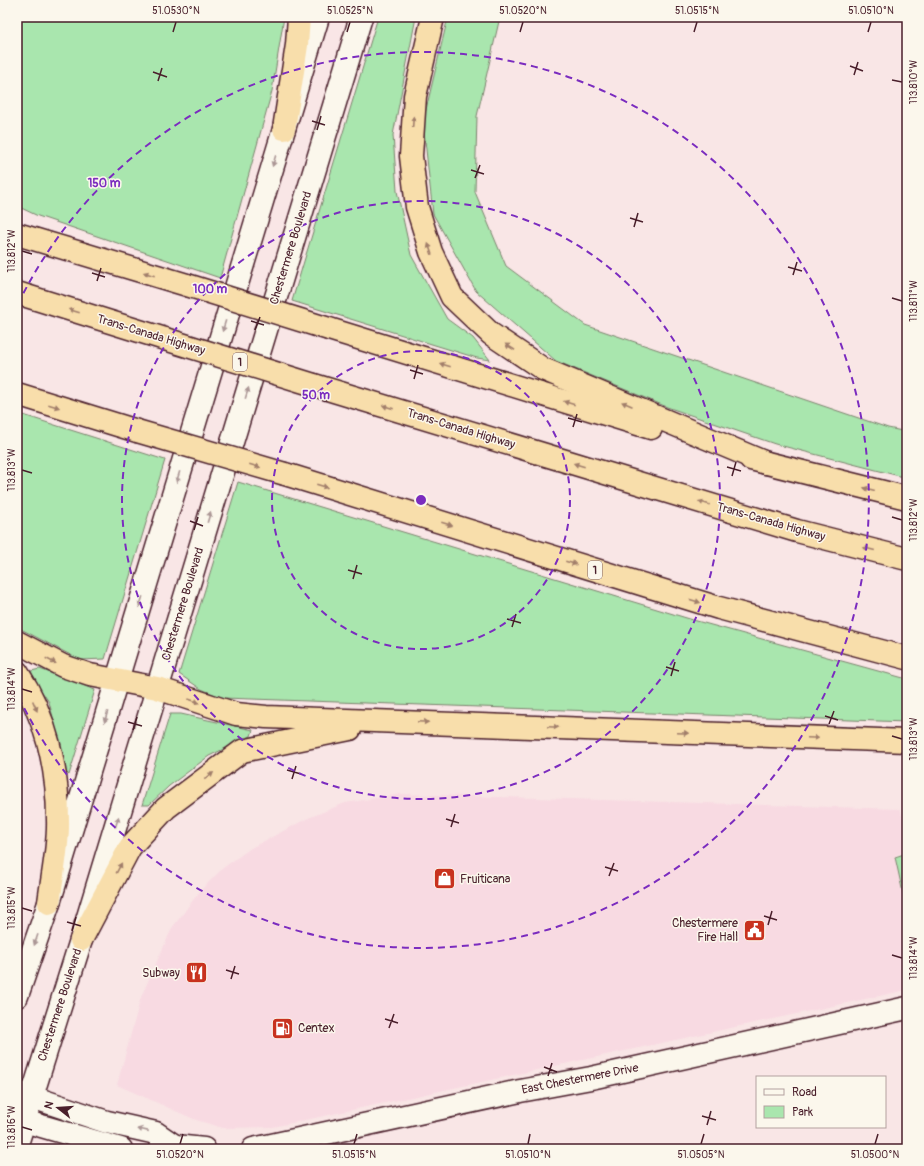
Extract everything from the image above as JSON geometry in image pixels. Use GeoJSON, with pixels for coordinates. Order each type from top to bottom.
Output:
{"type":"FeatureCollection","features":[{"type":"Feature","properties":{"kind":"highway"},"geometry":{"type":"LineString","coordinates":[[284,129],[297,45],[299,17]]}},
{"type":"Feature","properties":{"kind":"highway"},"geometry":{"type":"LineString","coordinates":[[434,17],[415,96],[411,156],[417,207],[431,252],[452,297],[491,334],[543,369],[766,463]]}},
{"type":"Feature","properties":{"kind":"highway"},"geometry":{"type":"LineString","coordinates":[[17,228],[55,245]]}},
{"type":"Feature","properties":{"kind":"highway"},"geometry":{"type":"LineString","coordinates":[[17,234],[766,463],[907,498]]}},
{"type":"Feature","properties":{"kind":"highway","name":"Trans-Canada Highway"},"geometry":{"type":"LineString","coordinates":[[17,293],[314,385],[797,531],[907,559]]}},
{"type":"Feature","properties":{"kind":"highway","name":"1"},"geometry":{"type":"LineString","coordinates":[[17,394],[285,474],[719,608],[907,658]]}},
{"type":"Feature","properties":{"kind":"highway"},"geometry":{"type":"LineString","coordinates":[[17,642],[63,666],[117,680],[157,688],[236,714],[266,717],[907,741]]}},
{"type":"Feature","properties":{"kind":"highway"},"geometry":{"type":"LineString","coordinates":[[17,672],[44,728],[52,754],[59,822],[49,903]]}},
{"type":"Feature","properties":{"kind":"highway"},"geometry":{"type":"LineString","coordinates":[[81,940],[130,847],[166,808],[242,751],[384,721]]}},
{"type":"Feature","properties":{"kind":"main road"},"geometry":{"type":"LineString","coordinates":[[17,996],[49,903],[318,17]]}},
{"type":"Feature","properties":{"kind":"main road"},"geometry":{"type":"LineString","coordinates":[[300,217],[324,93],[346,17]]}},
{"type":"Feature","properties":{"kind":"main road","name":"Chestermere Boulevard"},"geometry":{"type":"LineString","coordinates":[[17,1144],[24,1094],[81,940],[361,17]]}},
{"type":"Feature","properties":{"kind":"main road","name":"East Chestermere Drive"},"geometry":{"type":"LineString","coordinates":[[252,1149],[512,1093],[591,1078],[907,1008]]}},
{"type":"Feature","properties":{"kind":"main road"},"geometry":{"type":"LineString","coordinates":[[24,1094],[107,1122],[156,1133],[165,1147],[204,1149]]}},
{"type":"Feature","properties":{"kind":"main road"},"geometry":{"type":"LineString","coordinates":[[20,1120],[121,1149]]}},
{"type":"Feature","properties":{"kind":"shaded area"},"geometry":{"type":"Polygon","coordinates":[[[402,794],[900,809],[907,829],[907,850],[895,856],[907,911],[907,990],[273,1127],[223,1128],[196,1120],[117,1085],[141,997],[172,928],[200,891],[223,868],[251,848],[306,819],[345,803],[402,794]]]}},
{"type":"Feature","properties":{"kind":"green space"},"geometry":{"type":"Polygon","coordinates":[[[17,17],[284,17],[272,91],[220,278],[38,216],[17,206],[17,17]]]}},
{"type":"Feature","properties":{"kind":"green space"},"geometry":{"type":"Polygon","coordinates":[[[378,17],[416,17],[393,135],[397,191],[411,255],[447,319],[473,338],[490,360],[477,358],[292,301],[378,17]]]}},
{"type":"Feature","properties":{"kind":"green space"},"geometry":{"type":"Polygon","coordinates":[[[448,17],[500,17],[477,116],[475,192],[506,266],[585,325],[888,428],[907,432],[907,478],[775,444],[667,407],[556,361],[476,291],[433,214],[423,122],[448,17]]]}},
{"type":"Feature","properties":{"kind":"green space"},"geometry":{"type":"Polygon","coordinates":[[[17,413],[165,460],[105,659],[80,660],[17,627],[17,413]]]}},
{"type":"Feature","properties":{"kind":"green space"},"geometry":{"type":"Polygon","coordinates":[[[238,482],[693,620],[907,679],[907,722],[223,698],[201,689],[179,674],[238,482]]]}},
{"type":"Feature","properties":{"kind":"green space"},"geometry":{"type":"Polygon","coordinates":[[[40,669],[95,690],[69,775],[66,772],[49,702],[38,686],[31,671],[40,669]]]}},
{"type":"Feature","properties":{"kind":"green space"},"geometry":{"type":"Polygon","coordinates":[[[170,714],[181,714],[253,730],[251,736],[209,756],[169,786],[149,805],[142,805],[170,714]]]}},
{"type":"Feature","properties":{"kind":"green space"},"geometry":{"type":"Polygon","coordinates":[[[907,853],[907,911],[895,857],[907,853]]]}},
{"type":"Feature","properties":{"kind":"place","name":"Fruiticana"},"geometry":{"type":"Point","coordinates":[445,879]}},
{"type":"Feature","properties":{"kind":"place","name":"Chestermere Fire Hall"},"geometry":{"type":"Point","coordinates":[754,930]}},
{"type":"Feature","properties":{"kind":"place","name":"Subway"},"geometry":{"type":"Point","coordinates":[196,973]}},
{"type":"Feature","properties":{"kind":"place","name":"Centex"},"geometry":{"type":"Point","coordinates":[282,1028]}}]}
